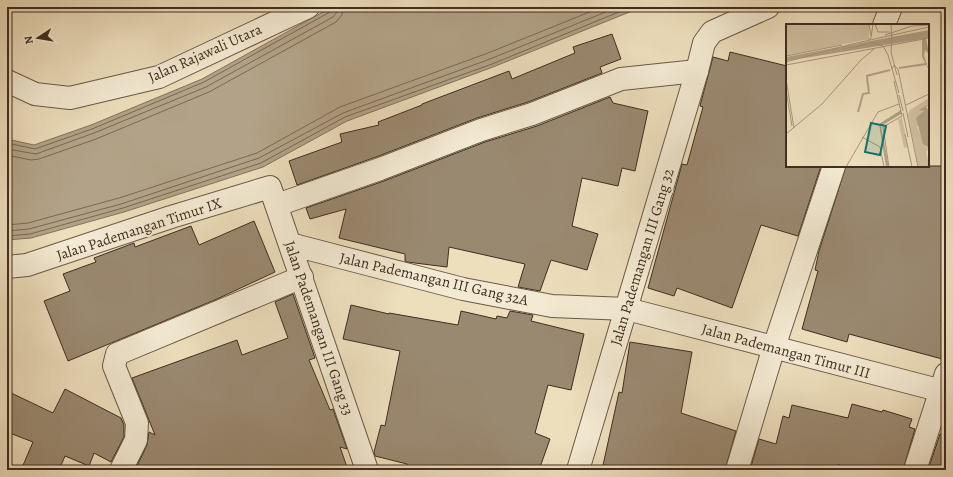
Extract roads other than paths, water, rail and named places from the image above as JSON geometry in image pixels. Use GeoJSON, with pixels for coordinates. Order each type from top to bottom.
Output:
{"type":"FeatureCollection","features":[{"type":"Feature","properties":{"kind":"street","name":"Jalan Rajawali Utara"},"geometry":{"type":"LineString","coordinates":[[7,81],[35,94],[70,98],[159,77],[308,7]]}},
{"type":"Feature","properties":{"kind":"street","name":"Jalan Pademangan III Gang 32"},"geometry":{"type":"LineString","coordinates":[[578,470],[698,71],[704,43],[712,32],[768,7]]}},
{"type":"Feature","properties":{"kind":"street"},"geometry":{"type":"LineString","coordinates":[[884,24],[891,7]]}},
{"type":"Feature","properties":{"kind":"street","name":"Jalan Pademangan Timur IX"},"geometry":{"type":"LineString","coordinates":[[7,267],[27,265],[171,217],[274,196],[380,169],[481,130],[532,114],[621,80],[698,71]]}},
{"type":"Feature","properties":{"kind":"street"},"geometry":{"type":"LineString","coordinates":[[737,470],[774,347],[834,167]]}},
{"type":"Feature","properties":{"kind":"street","name":"Jalan Pademangan III Gang 33"},"geometry":{"type":"LineString","coordinates":[[274,196],[367,470]]}},
{"type":"Feature","properties":{"kind":"street","name":"Jalan Pademangan III Gang 32A"},"geometry":{"type":"LineString","coordinates":[[290,244],[463,289],[552,306],[626,309]]}},
{"type":"Feature","properties":{"kind":"street"},"geometry":{"type":"LineString","coordinates":[[121,470],[136,440],[137,423],[114,366],[118,354],[302,277]]}},
{"type":"Feature","properties":{"kind":"street","name":"Jalan Pademangan Timur III"},"geometry":{"type":"LineString","coordinates":[[626,309],[774,347],[944,386]]}},
{"type":"Feature","properties":{"kind":"street"},"geometry":{"type":"LineString","coordinates":[[915,470],[944,386]]}},
{"type":"Feature","properties":{"kind":"water"},"geometry":{"type":"Polygon","coordinates":[[[332,7],[642,7],[493,67],[347,121],[263,167],[124,212],[31,238],[7,240],[7,139],[34,145],[91,125],[202,79],[332,7]]]}}]}
